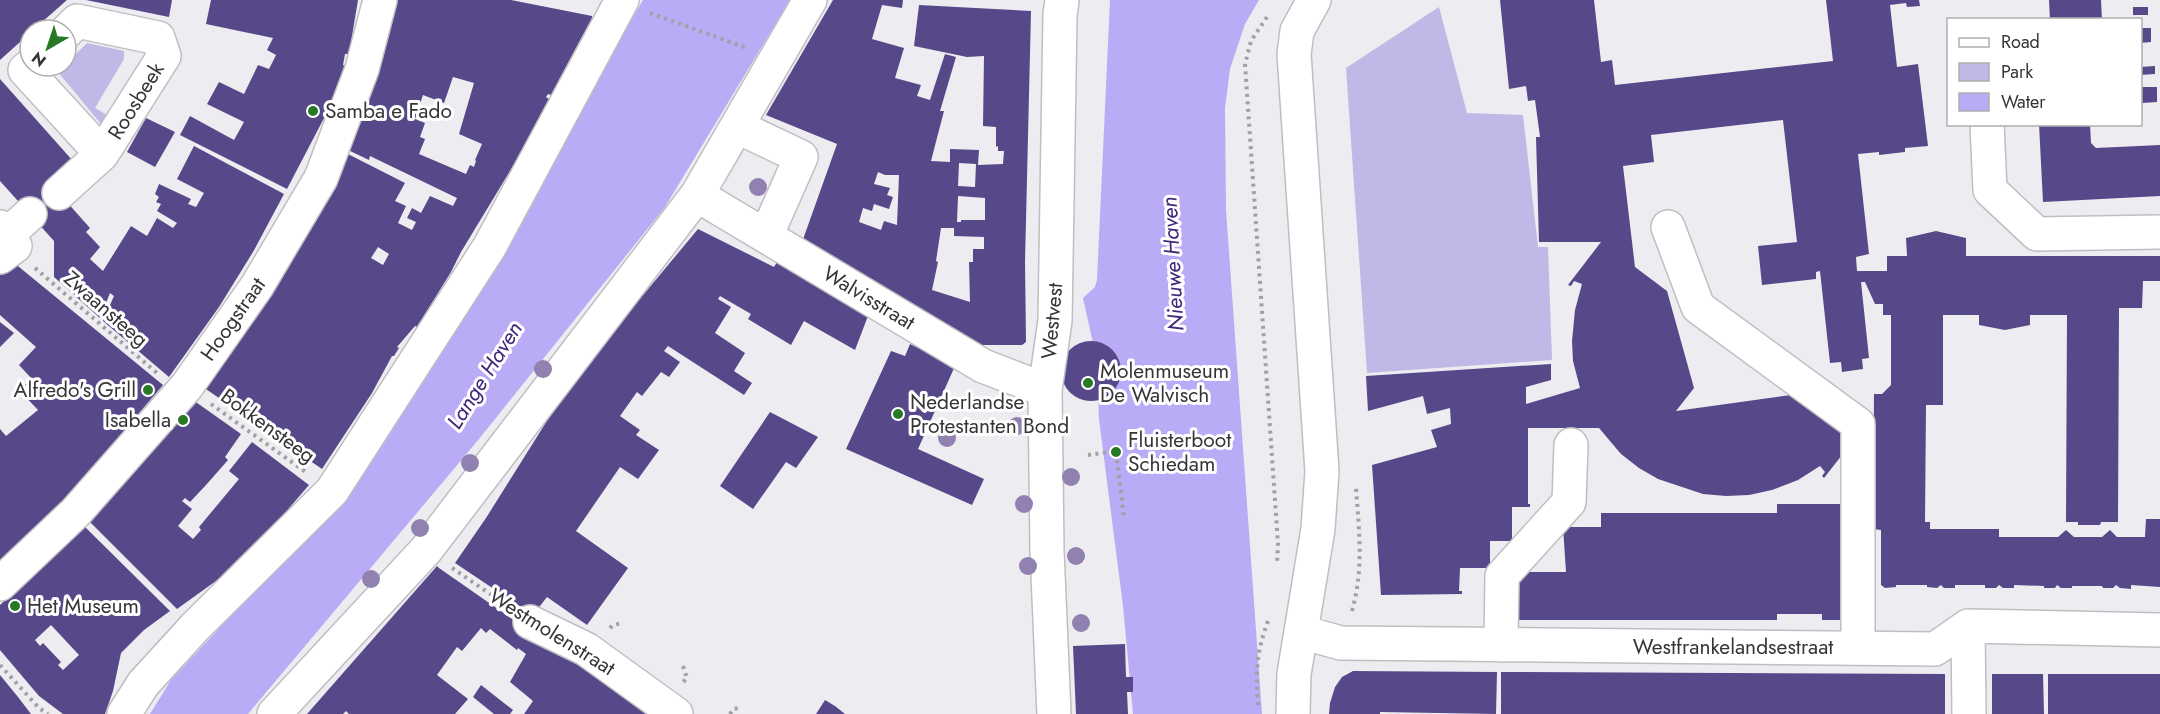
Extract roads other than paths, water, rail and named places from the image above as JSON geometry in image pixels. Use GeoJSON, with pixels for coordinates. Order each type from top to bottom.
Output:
{"type":"FeatureCollection","features":[{"type":"Feature","properties":{"kind":"street","name":"Hoogstraat"},"geometry":{"type":"LineString","coordinates":[[0,584],[76,512],[184,389],[257,286],[321,178],[362,69],[380,0]]}},
{"type":"Feature","properties":{"kind":"street"},"geometry":{"type":"LineString","coordinates":[[274,714],[426,550],[698,195],[810,0]]}},
{"type":"Feature","properties":{"kind":"street","name":"Westvest"},"geometry":{"type":"LineString","coordinates":[[1054,714],[1047,551],[1045,390],[1055,321],[1062,0]]}},
{"type":"Feature","properties":{"kind":"street"},"geometry":{"type":"LineString","coordinates":[[1293,714],[1294,674],[1318,529],[1322,471],[1294,54],[1297,31],[1314,0]]}},
{"type":"Feature","properties":{"kind":"street"},"geometry":{"type":"LineString","coordinates":[[124,714],[143,684],[195,627],[332,491],[490,246],[623,4]]}},
{"type":"Feature","properties":{"kind":"street","name":"Roosbeek"},"geometry":{"type":"LineString","coordinates":[[59,193],[102,154],[164,56],[158,38],[78,21]]}},
{"type":"Feature","properties":{"kind":"street","name":"Roosbeek"},"geometry":{"type":"LineString","coordinates":[[32,78],[102,154]]}},
{"type":"Feature","properties":{"kind":"street"},"geometry":{"type":"LineString","coordinates":[[1988,126],[1990,190],[2037,234],[2160,232]]}},
{"type":"Feature","properties":{"kind":"street"},"geometry":{"type":"LineString","coordinates":[[738,127],[801,157],[766,237]]}},
{"type":"Feature","properties":{"kind":"street","name":"Walvisstraat"},"geometry":{"type":"LineString","coordinates":[[698,195],[983,366],[1045,390]]}},
{"type":"Feature","properties":{"kind":"street"},"geometry":{"type":"LineString","coordinates":[[1668,227],[1698,307],[1858,424],[1858,648]]}},
{"type":"Feature","properties":{"kind":"street"},"geometry":{"type":"LineString","coordinates":[[1502,645],[1502,576],[1569,502],[1571,445]]}},
{"type":"Feature","properties":{"kind":"street","name":"Westmolenstraat"},"geometry":{"type":"LineString","coordinates":[[530,622],[586,649],[676,714]]}},
{"type":"Feature","properties":{"kind":"street"},"geometry":{"type":"LineString","coordinates":[[1969,714],[1968,626],[2160,630]]}},
{"type":"Feature","properties":{"kind":"street","name":"Westfrankelandsestraat"},"geometry":{"type":"LineString","coordinates":[[1301,632],[1341,643],[1935,648],[1968,626]]}},
{"type":"Feature","properties":{"kind":"water","name":"Lange Haven"},"geometry":{"type":"Polygon","coordinates":[[[643,0],[790,0],[665,207],[479,439],[248,714],[150,714],[171,680],[319,521],[479,282],[643,0]]]}},
{"type":"Feature","properties":{"kind":"water","name":"Nieuwe Haven"},"geometry":{"type":"Polygon","coordinates":[[[1110,0],[1259,0],[1245,24],[1230,69],[1225,108],[1226,210],[1262,714],[1133,714],[1123,606],[1099,419],[1097,361],[1083,298],[1095,287],[1097,280],[1110,0]]]}},
{"type":"Feature","properties":{"kind":"place","name":"Samba e Fado"},"geometry":{"type":"Point","coordinates":[313,111]}},
{"type":"Feature","properties":{"kind":"place","name":"Molenmuseum De Walvisch"},"geometry":{"type":"Point","coordinates":[1088,383]}},
{"type":"Feature","properties":{"kind":"place","name":"Alfredo's Grill"},"geometry":{"type":"Point","coordinates":[148,390]}},
{"type":"Feature","properties":{"kind":"place","name":"Nederlandse Protestanten Bond"},"geometry":{"type":"Point","coordinates":[898,414]}},
{"type":"Feature","properties":{"kind":"place","name":"Isabella"},"geometry":{"type":"Point","coordinates":[183,420]}},
{"type":"Feature","properties":{"kind":"place","name":"Fluisterboot Schiedam"},"geometry":{"type":"Point","coordinates":[1116,452]}},
{"type":"Feature","properties":{"kind":"place","name":"Het Museum"},"geometry":{"type":"Point","coordinates":[15,606]}}]}
